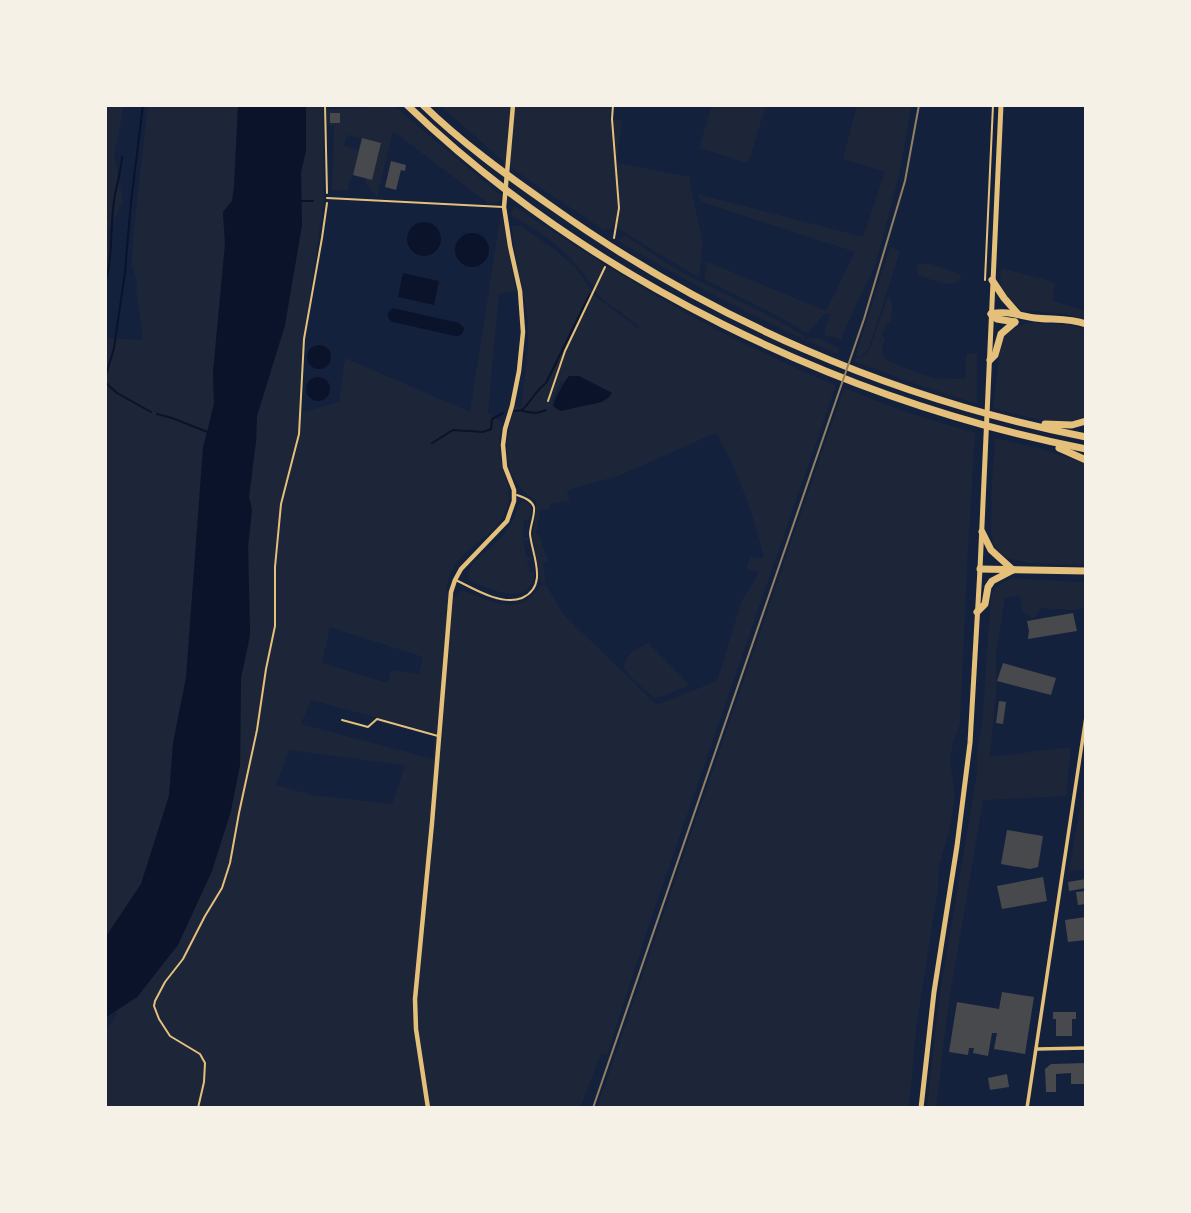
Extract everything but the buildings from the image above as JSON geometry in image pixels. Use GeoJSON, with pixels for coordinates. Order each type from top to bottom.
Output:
{"type":"FeatureCollection","features":[{"type":"Feature","properties":{"kind":"highway"},"geometry":{"type":"LineString","coordinates":[[407,105],[521,201],[591,249],[724,325],[785,354],[910,403],[1046,441],[1086,449]]}},
{"type":"Feature","properties":{"kind":"highway"},"geometry":{"type":"LineString","coordinates":[[423,105],[497,168],[606,245],[670,283],[754,326],[790,344],[875,378],[956,405],[1086,438]]}},
{"type":"Feature","properties":{"kind":"highway"},"geometry":{"type":"LineString","coordinates":[[988,280],[1017,318]]}},
{"type":"Feature","properties":{"kind":"highway"},"geometry":{"type":"LineString","coordinates":[[991,314],[997,318],[1067,319],[1086,324]]}},
{"type":"Feature","properties":{"kind":"highway"},"geometry":{"type":"LineString","coordinates":[[990,360],[995,355],[1001,334],[1017,318]]}},
{"type":"Feature","properties":{"kind":"highway"},"geometry":{"type":"LineString","coordinates":[[1010,420],[1054,425],[1072,425],[1086,421]]}},
{"type":"Feature","properties":{"kind":"highway"},"geometry":{"type":"LineString","coordinates":[[1046,441],[1086,460]]}},
{"type":"Feature","properties":{"kind":"highway"},"geometry":{"type":"LineString","coordinates":[[982,532],[991,550],[1014,570]]}},
{"type":"Feature","properties":{"kind":"highway"},"geometry":{"type":"LineString","coordinates":[[980,569],[1086,571]]}},
{"type":"Feature","properties":{"kind":"highway"},"geometry":{"type":"LineString","coordinates":[[977,612],[985,604],[992,581],[1014,570]]}},
{"type":"Feature","properties":{"kind":"main road"},"geometry":{"type":"LineString","coordinates":[[921,1108],[930,1017],[967,772],[990,360],[991,314],[988,280],[1001,105]]}},
{"type":"Feature","properties":{"kind":"street"},"geometry":{"type":"LineString","coordinates":[[428,1108],[416,1029],[415,999],[449,606],[455,580],[468,560],[507,521],[515,494],[505,467],[503,445],[519,371],[523,332],[520,290],[505,207],[513,105]]}},
{"type":"Feature","properties":{"kind":"street"},"geometry":{"type":"LineString","coordinates":[[1027,1108],[1086,717]]}},
{"type":"Feature","properties":{"kind":"street"},"geometry":{"type":"LineString","coordinates":[[1037,1049],[1086,1048]]}},
{"type":"Feature","properties":{"kind":"lane"},"geometry":{"type":"LineString","coordinates":[[327,198],[505,207]]}},
{"type":"Feature","properties":{"kind":"lane"},"geometry":{"type":"LineString","coordinates":[[455,580],[508,600],[524,597],[534,589],[538,576],[530,531],[533,505],[515,494]]}},
{"type":"Feature","properties":{"kind":"lane"},"geometry":{"type":"LineString","coordinates":[[342,720],[368,727],[377,719],[439,736]]}},
{"type":"Feature","properties":{"kind":"path"},"geometry":{"type":"LineString","coordinates":[[198,1108],[205,1063],[200,1054],[170,1036],[154,1006],[165,982],[183,959],[228,872],[257,730],[275,626],[275,567],[281,504],[299,434],[304,339],[327,198],[325,105]]}},
{"type":"Feature","properties":{"kind":"path"},"geometry":{"type":"LineString","coordinates":[[613,105],[611,119],[619,208],[614,238]]}},
{"type":"Feature","properties":{"kind":"path"},"geometry":{"type":"LineString","coordinates":[[988,280],[993,105]]}},
{"type":"Feature","properties":{"kind":"path"},"geometry":{"type":"LineString","coordinates":[[548,401],[565,351],[604,267]]}},
{"type":"Feature","properties":{"kind":"shaded area"},"geometry":{"type":"Polygon","coordinates":[[[105,105],[122,105],[114,155],[123,201],[108,233],[110,252],[105,301],[105,105]]]}},
{"type":"Feature","properties":{"kind":"shaded area"},"geometry":{"type":"Polygon","coordinates":[[[148,105],[238,105],[234,187],[232,201],[223,212],[225,244],[213,373],[214,404],[203,448],[186,678],[173,743],[169,796],[141,884],[105,938],[105,338],[143,340],[137,280],[132,266],[148,105]]]}},
{"type":"Feature","properties":{"kind":"shaded area"},"geometry":{"type":"Polygon","coordinates":[[[238,105],[306,105],[306,151],[301,172],[302,225],[285,325],[257,416],[249,497],[252,510],[248,547],[250,635],[241,678],[240,765],[231,811],[212,871],[178,945],[137,997],[105,1018],[105,938],[141,884],[169,796],[173,743],[186,678],[203,448],[214,404],[213,373],[225,244],[223,212],[232,201],[234,187],[238,105]]]}},
{"type":"Feature","properties":{"kind":"shaded area"},"geometry":{"type":"Polygon","coordinates":[[[306,105],[323,105],[324,199],[301,355],[299,413],[339,402],[345,358],[470,412],[501,212],[516,291],[499,294],[488,412],[502,423],[500,452],[509,500],[496,527],[454,567],[448,579],[446,593],[456,596],[465,591],[496,603],[515,604],[533,595],[541,585],[546,585],[563,614],[657,705],[717,681],[742,600],[759,573],[747,568],[750,557],[764,558],[755,526],[738,478],[716,433],[618,476],[567,490],[570,501],[550,504],[549,509],[541,509],[536,534],[539,535],[548,561],[543,563],[546,582],[541,583],[533,538],[536,501],[516,482],[508,459],[511,420],[515,407],[521,407],[528,337],[527,313],[512,226],[521,226],[558,252],[576,268],[595,296],[637,328],[639,326],[595,291],[602,273],[595,286],[592,285],[576,264],[557,246],[513,217],[511,212],[514,206],[607,266],[702,322],[836,385],[651,919],[607,1055],[601,1054],[580,1108],[105,1108],[105,1028],[109,1027],[117,1014],[115,1011],[138,997],[160,967],[240,765],[241,678],[250,635],[248,547],[252,510],[249,497],[257,416],[285,325],[302,225],[301,172],[306,151],[306,105]],[[569,376],[561,381],[552,401],[553,406],[568,410],[612,393],[569,376]],[[330,627],[322,663],[388,683],[391,670],[419,674],[423,657],[330,627]],[[311,700],[301,724],[433,759],[435,733],[311,700]],[[289,750],[276,785],[312,795],[392,804],[405,766],[289,750]]]}},
{"type":"Feature","properties":{"kind":"shaded area"},"geometry":{"type":"Polygon","coordinates":[[[366,105],[393,105],[501,196],[500,201],[495,204],[488,203],[393,131],[377,197],[365,183],[366,178],[371,180],[381,143],[347,135],[344,146],[359,150],[353,175],[348,191],[332,190],[334,126],[327,125],[327,109],[368,108],[366,105]]]}},
{"type":"Feature","properties":{"kind":"shaded area"},"geometry":{"type":"Polygon","coordinates":[[[440,105],[611,105],[609,118],[622,121],[617,163],[690,177],[703,243],[699,277],[612,225],[612,228],[604,230],[524,177],[440,105]]]}},
{"type":"Feature","properties":{"kind":"shaded area"},"geometry":{"type":"Polygon","coordinates":[[[712,105],[766,105],[748,163],[699,148],[712,105]]]}},
{"type":"Feature","properties":{"kind":"shaded area"},"geometry":{"type":"Polygon","coordinates":[[[857,105],[912,105],[899,176],[875,266],[841,339],[824,335],[830,314],[824,314],[809,332],[805,332],[704,279],[708,262],[826,311],[855,252],[702,202],[697,194],[863,237],[885,172],[843,159],[857,105]]]}},
{"type":"Feature","properties":{"kind":"shaded area"},"geometry":{"type":"Polygon","coordinates":[[[424,222],[436,227],[441,239],[436,251],[424,256],[412,251],[407,239],[412,227],[424,222]]]}},
{"type":"Feature","properties":{"kind":"shaded area"},"geometry":{"type":"Polygon","coordinates":[[[472,233],[484,238],[489,250],[484,262],[472,267],[460,262],[455,250],[460,238],[472,233]]]}},
{"type":"Feature","properties":{"kind":"shaded area"},"geometry":{"type":"Polygon","coordinates":[[[625,236],[681,272],[775,319],[805,336],[804,339],[819,338],[839,348],[837,354],[809,342],[753,315],[618,241],[625,236]]]}},
{"type":"Feature","properties":{"kind":"shaded area"},"geometry":{"type":"Polygon","coordinates":[[[890,247],[900,251],[869,348],[860,357],[856,355],[890,247]]]}},
{"type":"Feature","properties":{"kind":"shaded area"},"geometry":{"type":"Polygon","coordinates":[[[929,263],[960,274],[961,279],[954,284],[941,283],[918,275],[916,265],[929,263]]]}},
{"type":"Feature","properties":{"kind":"shaded area"},"geometry":{"type":"Polygon","coordinates":[[[1001,268],[1055,284],[1053,301],[1086,311],[1086,320],[1066,314],[1021,310],[1002,292],[1001,268]]]}},
{"type":"Feature","properties":{"kind":"shaded area"},"geometry":{"type":"Polygon","coordinates":[[[403,273],[439,281],[434,305],[398,297],[403,273]]]}},
{"type":"Feature","properties":{"kind":"shaded area"},"geometry":{"type":"Polygon","coordinates":[[[888,296],[891,298],[891,321],[885,326],[882,346],[888,361],[933,378],[965,379],[966,354],[977,354],[977,404],[854,361],[855,357],[861,358],[870,349],[888,296]]]}},
{"type":"Feature","properties":{"kind":"shaded area"},"geometry":{"type":"Polygon","coordinates":[[[393,308],[459,323],[464,328],[460,335],[455,336],[393,322],[388,315],[393,308]]]}},
{"type":"Feature","properties":{"kind":"shaded area"},"geometry":{"type":"Polygon","coordinates":[[[1029,323],[1071,325],[1086,330],[1086,418],[1051,421],[993,408],[1001,342],[1012,329],[1029,323]]]}},
{"type":"Feature","properties":{"kind":"shaded area"},"geometry":{"type":"Polygon","coordinates":[[[319,345],[330,352],[331,357],[324,368],[319,369],[308,362],[307,357],[314,346],[319,345]]]}},
{"type":"Feature","properties":{"kind":"shaded area"},"geometry":{"type":"Polygon","coordinates":[[[569,376],[579,376],[612,393],[602,402],[560,411],[553,406],[569,376]]]}},
{"type":"Feature","properties":{"kind":"shaded area"},"geometry":{"type":"Polygon","coordinates":[[[318,377],[329,384],[330,389],[323,400],[318,401],[307,394],[306,389],[313,378],[318,377]]]}},
{"type":"Feature","properties":{"kind":"shaded area"},"geometry":{"type":"Polygon","coordinates":[[[844,388],[903,411],[975,433],[960,724],[950,759],[955,797],[950,828],[939,866],[938,889],[916,1029],[909,1108],[597,1108],[844,388]]]}},
{"type":"Feature","properties":{"kind":"shaded area"},"geometry":{"type":"Polygon","coordinates":[[[995,438],[1042,449],[1086,464],[1086,565],[1029,563],[1006,558],[997,551],[991,533],[995,438]]]}},
{"type":"Feature","properties":{"kind":"shaded area"},"geometry":{"type":"Polygon","coordinates":[[[522,501],[532,510],[528,521],[524,520],[523,538],[528,540],[523,541],[527,558],[533,559],[527,561],[530,572],[535,571],[532,583],[526,590],[509,594],[469,580],[473,564],[508,530],[522,501]]]}},
{"type":"Feature","properties":{"kind":"shaded area"},"geometry":{"type":"Polygon","coordinates":[[[1013,578],[1086,581],[1086,608],[1042,608],[1033,619],[1022,611],[1020,595],[1005,598],[996,654],[996,693],[990,757],[1071,747],[1066,796],[983,800],[948,1008],[936,1108],[927,1108],[938,1004],[977,773],[991,595],[1000,584],[1013,578]]]}},
{"type":"Feature","properties":{"kind":"shaded area"},"geometry":{"type":"Polygon","coordinates":[[[648,643],[690,685],[654,698],[631,677],[624,668],[627,658],[648,643]]]}},
{"type":"Feature","properties":{"kind":"shaded area"},"geometry":{"type":"Polygon","coordinates":[[[1086,774],[1086,869],[1069,871],[1086,774]]]}},
{"type":"Feature","properties":{"kind":"waterway"},"geometry":{"type":"LineString","coordinates":[[105,378],[114,348],[125,272],[143,105]]}},
{"type":"Feature","properties":{"kind":"waterway"},"geometry":{"type":"LineString","coordinates":[[105,284],[122,157]]}},
{"type":"Feature","properties":{"kind":"waterway"},"geometry":{"type":"LineString","coordinates":[[300,201],[313,201]]}},
{"type":"Feature","properties":{"kind":"waterway"},"geometry":{"type":"LineString","coordinates":[[515,411],[522,410],[546,383],[590,294]]}},
{"type":"Feature","properties":{"kind":"waterway"},"geometry":{"type":"LineString","coordinates":[[105,382],[117,393],[151,412]]}},
{"type":"Feature","properties":{"kind":"waterway"},"geometry":{"type":"LineString","coordinates":[[523,411],[535,413],[546,410]]}},
{"type":"Feature","properties":{"kind":"waterway"},"geometry":{"type":"LineString","coordinates":[[432,443],[453,430],[483,432],[491,429],[492,419],[503,413]]}},
{"type":"Feature","properties":{"kind":"waterway"},"geometry":{"type":"LineString","coordinates":[[157,414],[210,433]]}},
{"type":"Feature","properties":{"kind":"railway"},"geometry":{"type":"LineString","coordinates":[[593,1108],[864,319],[905,181],[919,105]]}}]}
